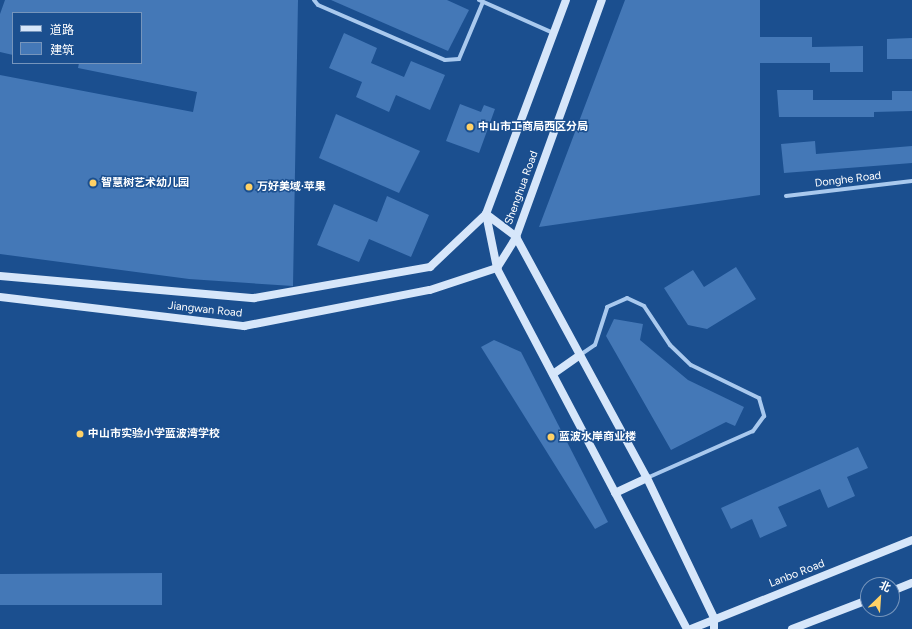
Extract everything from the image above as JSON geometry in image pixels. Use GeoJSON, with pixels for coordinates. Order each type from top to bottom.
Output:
{"type":"FeatureCollection","features":[{"type":"Feature","properties":{"kind":"street"},"geometry":{"type":"LineString","coordinates":[[314,0],[318,5],[445,60],[459,59],[481,1],[553,33]]}},
{"type":"Feature","properties":{"kind":"street"},"geometry":{"type":"LineString","coordinates":[[566,0],[486,214],[496,268],[687,629]]}},
{"type":"Feature","properties":{"kind":"street","name":"Shenghua Road"},"geometry":{"type":"LineString","coordinates":[[496,268],[516,237],[602,0]]}},
{"type":"Feature","properties":{"kind":"street","name":"Donghe Road"},"geometry":{"type":"LineString","coordinates":[[786,196],[912,181]]}},
{"type":"Feature","properties":{"kind":"street"},"geometry":{"type":"LineString","coordinates":[[486,214],[516,237],[647,478],[714,618],[714,629]]}},
{"type":"Feature","properties":{"kind":"street","name":"Jiangwan Road"},"geometry":{"type":"LineString","coordinates":[[0,276],[254,298],[430,267],[486,214]]}},
{"type":"Feature","properties":{"kind":"street","name":"Jiangwan Road"},"geometry":{"type":"LineString","coordinates":[[0,297],[244,326],[430,290],[496,268]]}},
{"type":"Feature","properties":{"kind":"street"},"geometry":{"type":"LineString","coordinates":[[553,374],[595,345],[607,307],[627,298],[644,306],[670,345],[691,365],[760,398],[764,416],[753,430],[616,493]]}},
{"type":"Feature","properties":{"kind":"street","name":"Lanbo Road"},"geometry":{"type":"LineString","coordinates":[[691,629],[714,618],[912,540]]}},
{"type":"Feature","properties":{"kind":"street"},"geometry":{"type":"LineString","coordinates":[[900,588],[912,583]]}},
{"type":"Feature","properties":{"kind":"street"},"geometry":{"type":"LineString","coordinates":[[792,629],[860,603]]}},
{"type":"Feature","properties":{"kind":"building"},"geometry":{"type":"Polygon","coordinates":[[[5,0],[298,0],[293,286],[189,279],[0,254],[0,75],[193,112],[197,92],[78,68],[79,64],[142,64],[142,12],[12,12],[12,55],[0,52],[0,14],[5,0]]]}},
{"type":"Feature","properties":{"kind":"building"},"geometry":{"type":"Polygon","coordinates":[[[331,0],[447,0],[469,10],[448,51],[331,0]]]}},
{"type":"Feature","properties":{"kind":"building"},"geometry":{"type":"Polygon","coordinates":[[[625,0],[760,0],[760,37],[812,37],[812,47],[863,46],[863,72],[830,72],[830,63],[760,63],[760,195],[539,227],[625,0]]]}},
{"type":"Feature","properties":{"kind":"building"},"geometry":{"type":"Polygon","coordinates":[[[344,33],[377,48],[371,63],[404,77],[411,61],[445,75],[430,110],[396,95],[389,112],[356,97],[362,82],[329,68],[344,33]]]}},
{"type":"Feature","properties":{"kind":"building"},"geometry":{"type":"Polygon","coordinates":[[[912,38],[912,59],[887,59],[887,39],[912,38]]]}},
{"type":"Feature","properties":{"kind":"building"},"geometry":{"type":"Polygon","coordinates":[[[777,90],[813,90],[813,100],[892,100],[892,91],[912,91],[912,111],[874,112],[874,117],[779,117],[777,90]]]}},
{"type":"Feature","properties":{"kind":"building","name":"中山市工商局西区分局"},"geometry":{"type":"Polygon","coordinates":[[[460,104],[481,112],[484,105],[495,109],[479,153],[446,141],[460,104]]]}},
{"type":"Feature","properties":{"kind":"building"},"geometry":{"type":"Polygon","coordinates":[[[336,114],[420,151],[399,193],[319,158],[336,114]]]}},
{"type":"Feature","properties":{"kind":"building"},"geometry":{"type":"Polygon","coordinates":[[[815,141],[816,154],[912,146],[912,163],[784,173],[781,144],[815,141]]]}},
{"type":"Feature","properties":{"kind":"building"},"geometry":{"type":"Polygon","coordinates":[[[387,196],[429,215],[411,257],[369,239],[359,262],[317,245],[334,204],[377,222],[387,196]]]}},
{"type":"Feature","properties":{"kind":"building"},"geometry":{"type":"Polygon","coordinates":[[[736,267],[756,299],[707,329],[688,325],[664,288],[693,270],[704,287],[736,267]]]}},
{"type":"Feature","properties":{"kind":"building"},"geometry":{"type":"Polygon","coordinates":[[[614,319],[643,324],[640,340],[688,380],[744,407],[735,426],[726,422],[671,450],[606,336],[614,319]]]}},
{"type":"Feature","properties":{"kind":"building","name":"蓝波水岸商业楼"},"geometry":{"type":"Polygon","coordinates":[[[494,340],[521,352],[608,522],[595,529],[481,347],[494,340]]]}},
{"type":"Feature","properties":{"kind":"building"},"geometry":{"type":"Polygon","coordinates":[[[858,447],[868,468],[847,477],[855,496],[828,508],[820,489],[778,507],[787,526],[760,538],[752,519],[731,529],[721,508],[858,447]]]}},
{"type":"Feature","properties":{"kind":"building"},"geometry":{"type":"Polygon","coordinates":[[[162,573],[162,605],[0,605],[0,574],[162,573]]]}},
{"type":"Feature","properties":{"kind":"place","name":"中山市工商局西区分局"},"geometry":{"type":"Point","coordinates":[470,127]}},
{"type":"Feature","properties":{"kind":"place","name":"智慧树艺术幼儿园"},"geometry":{"type":"Point","coordinates":[93,183]}},
{"type":"Feature","properties":{"kind":"place","name":"万好美域·苹果"},"geometry":{"type":"Point","coordinates":[249,187]}},
{"type":"Feature","properties":{"kind":"place","name":"中山市实验小学蓝波湾学校"},"geometry":{"type":"Point","coordinates":[80,434]}},
{"type":"Feature","properties":{"kind":"place","name":"蓝波水岸商业楼"},"geometry":{"type":"Point","coordinates":[551,437]}}]}
